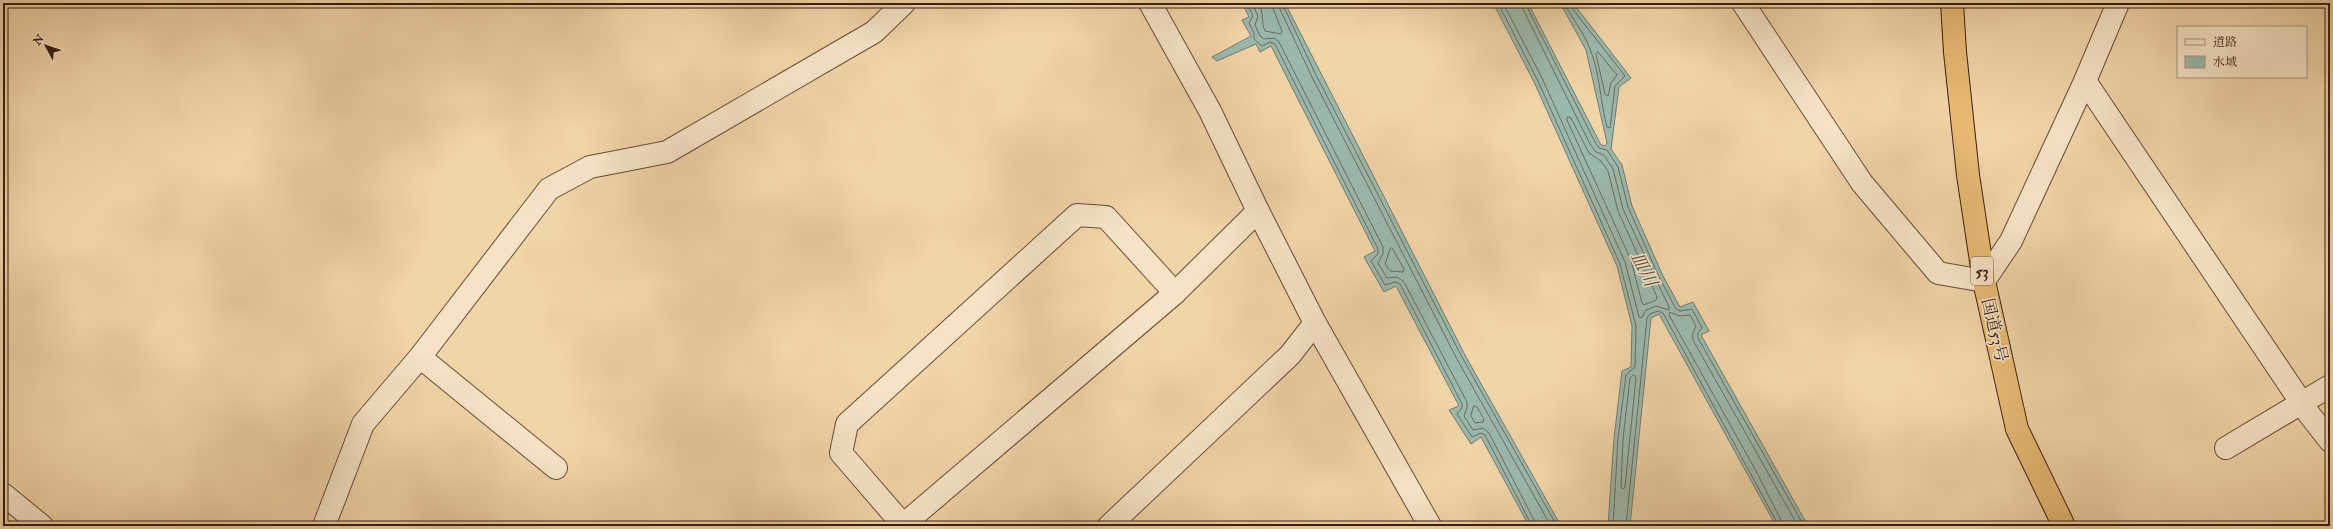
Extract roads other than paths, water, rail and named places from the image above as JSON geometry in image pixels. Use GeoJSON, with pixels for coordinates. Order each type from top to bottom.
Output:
{"type":"FeatureCollection","features":[{"type":"Feature","properties":{"kind":"highway","name":"国道53号"},"geometry":{"type":"LineString","coordinates":[[1952,3],[1955,52],[1968,175],[1984,281],[2017,429],[2064,526]]}},
{"type":"Feature","properties":{"kind":"street"},"geometry":{"type":"LineString","coordinates":[[324,526],[364,424],[420,357],[550,189],[590,167],[667,152],[874,32],[904,3]]}},
{"type":"Feature","properties":{"kind":"street"},"geometry":{"type":"LineString","coordinates":[[1150,3],[1210,111],[1258,212],[1315,323],[1430,526]]}},
{"type":"Feature","properties":{"kind":"street"},"geometry":{"type":"LineString","coordinates":[[1743,3],[1862,182],[1938,273],[1984,281],[2011,241],[2085,81],[2118,3]]}},
{"type":"Feature","properties":{"kind":"street"},"geometry":{"type":"LineString","coordinates":[[2085,81],[2302,403],[2330,441]]}},
{"type":"Feature","properties":{"kind":"street"},"geometry":{"type":"LineString","coordinates":[[1175,293],[1106,217],[1077,215],[847,424],[841,453],[904,525],[1175,293],[1258,212]]}},
{"type":"Feature","properties":{"kind":"street"},"geometry":{"type":"LineString","coordinates":[[1109,526],[1290,355],[1315,323]]}},
{"type":"Feature","properties":{"kind":"street"},"geometry":{"type":"LineString","coordinates":[[420,357],[556,468]]}},
{"type":"Feature","properties":{"kind":"street"},"geometry":{"type":"LineString","coordinates":[[2226,448],[2330,386]]}},
{"type":"Feature","properties":{"kind":"street"},"geometry":{"type":"LineString","coordinates":[[4,494],[42,526]]}},
{"type":"Feature","properties":{"kind":"water"},"geometry":{"type":"Polygon","coordinates":[[[1242,3],[1285,3],[1466,357],[1561,526],[1529,526],[1481,437],[1471,444],[1449,410],[1459,406],[1396,286],[1384,292],[1364,257],[1375,251],[1271,46],[1260,52],[1256,44],[1217,61],[1212,57],[1251,36],[1242,20],[1249,17],[1242,3]]]}},
{"type":"Feature","properties":{"kind":"water","name":"皿川"},"geometry":{"type":"Polygon","coordinates":[[[1493,3],[1528,3],[1601,145],[1605,146],[1607,143],[1586,50],[1560,3],[1573,3],[1631,78],[1619,87],[1611,149],[1622,165],[1632,206],[1663,276],[1680,307],[1693,302],[1709,331],[1701,335],[1808,526],[1776,526],[1659,314],[1651,318],[1630,526],[1608,526],[1614,438],[1622,371],[1631,367],[1632,326],[1617,266],[1534,82],[1493,3]]]}}]}
